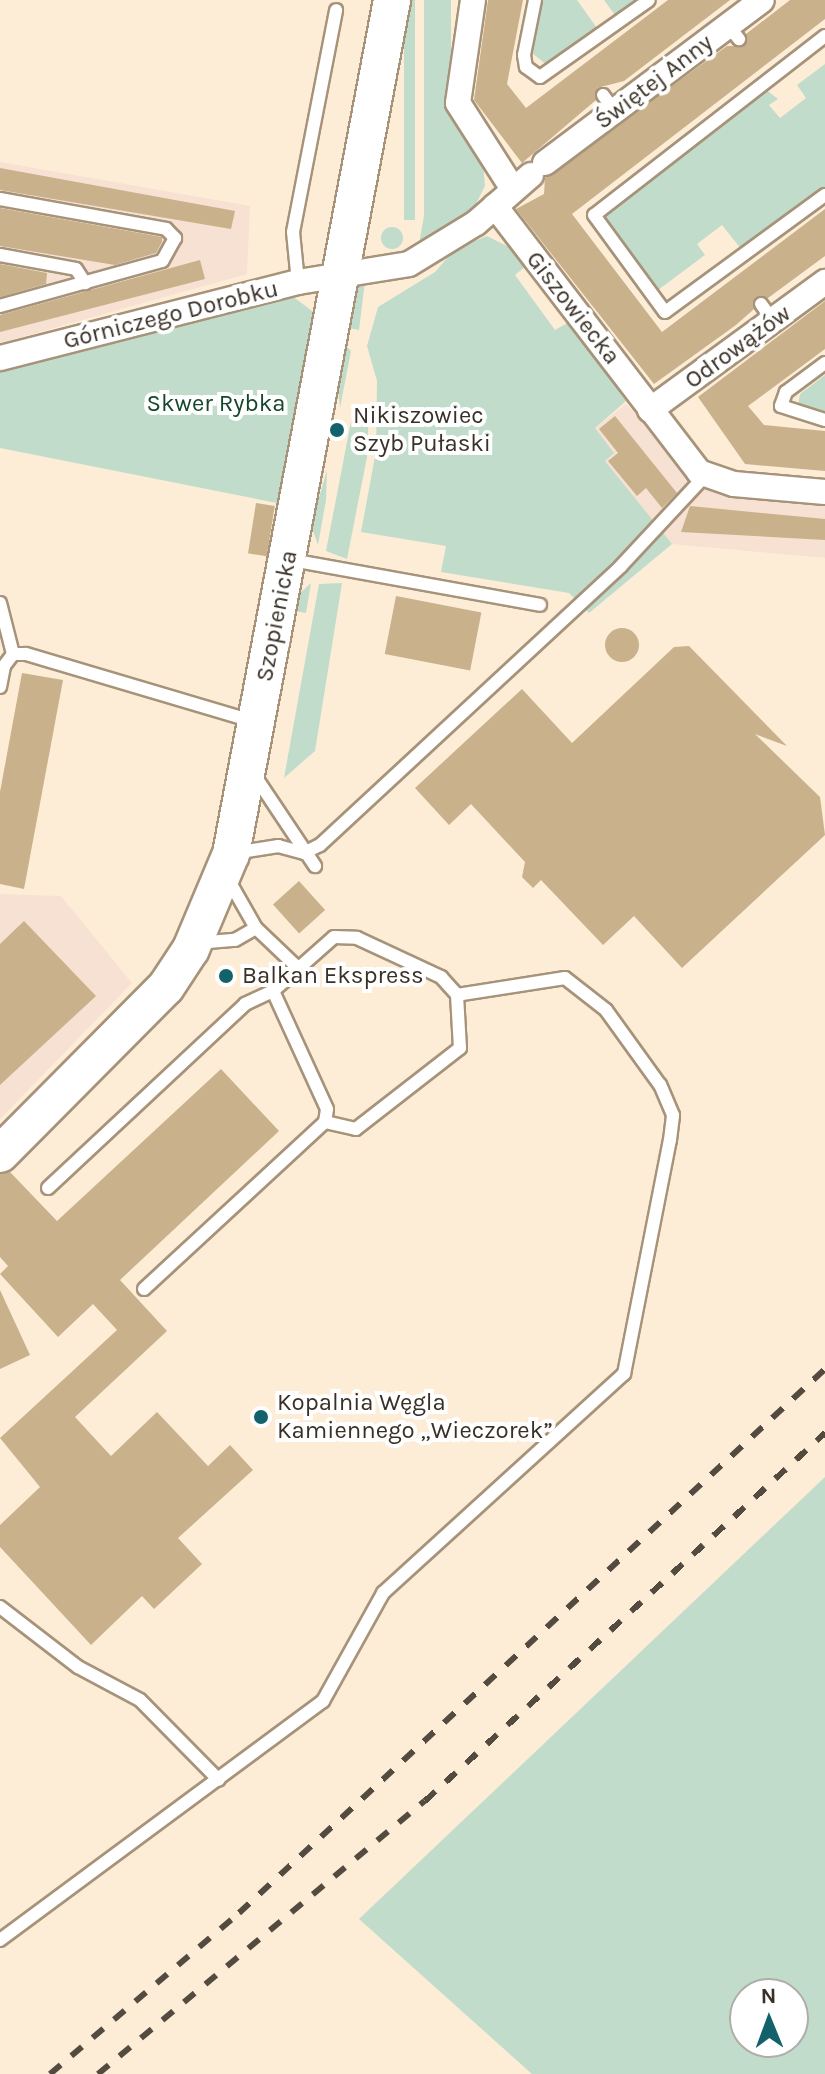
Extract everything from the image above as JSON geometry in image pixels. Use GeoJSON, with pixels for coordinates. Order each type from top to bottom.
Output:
{"type":"FeatureCollection","features":[{"type":"Feature","properties":{"kind":"street","name":"Szopienicka"},"geometry":{"type":"LineString","coordinates":[[0,1154],[136,1022],[194,943],[228,863],[250,766],[392,0]]}},
{"type":"Feature","properties":{"kind":"street"},"geometry":{"type":"LineString","coordinates":[[473,0],[458,103],[530,176]]}},
{"type":"Feature","properties":{"kind":"street","name":"Świętej Anny"},"geometry":{"type":"LineString","coordinates":[[343,273],[409,264],[495,206],[530,176],[586,145],[608,103],[734,32],[762,0]]}},
{"type":"Feature","properties":{"kind":"street","name":"Giszowiecka"},"geometry":{"type":"LineString","coordinates":[[495,206],[596,320],[650,410],[706,475]]}},
{"type":"Feature","properties":{"kind":"street","name":"Górniczego Dorobku"},"geometry":{"type":"LineString","coordinates":[[0,358],[343,273]]}},
{"type":"Feature","properties":{"kind":"street","name":"Odrowążów"},"geometry":{"type":"LineString","coordinates":[[650,410],[825,282]]}},
{"type":"Feature","properties":{"kind":"street"},"geometry":{"type":"LineString","coordinates":[[706,475],[825,492]]}},
{"type":"Feature","properties":{"kind":"lane"},"geometry":{"type":"LineString","coordinates":[[533,0],[526,67],[540,77],[576,61],[649,0]]}},
{"type":"Feature","properties":{"kind":"lane"},"geometry":{"type":"LineString","coordinates":[[298,282],[293,232],[336,10]]}},
{"type":"Feature","properties":{"kind":"lane"},"geometry":{"type":"LineString","coordinates":[[825,36],[765,73],[616,186],[601,206],[597,226],[665,312],[734,271],[825,195]]}},
{"type":"Feature","properties":{"kind":"lane"},"geometry":{"type":"LineString","coordinates":[[0,199],[166,229],[175,238],[162,261],[0,306]]}},
{"type":"Feature","properties":{"kind":"lane"},"geometry":{"type":"LineString","coordinates":[[0,255],[76,269],[85,283]]}},
{"type":"Feature","properties":{"kind":"lane"},"geometry":{"type":"LineString","coordinates":[[631,293],[642,284]]}},
{"type":"Feature","properties":{"kind":"lane"},"geometry":{"type":"LineString","coordinates":[[821,362],[786,392],[781,406],[825,420]]}},
{"type":"Feature","properties":{"kind":"lane"},"geometry":{"type":"LineString","coordinates":[[304,853],[621,566],[706,475]]}},
{"type":"Feature","properties":{"kind":"lane"},"geometry":{"type":"LineString","coordinates":[[288,559],[540,605]]}},
{"type":"Feature","properties":{"kind":"lane"},"geometry":{"type":"LineString","coordinates":[[0,603],[13,654],[0,687]]}},
{"type":"Feature","properties":{"kind":"lane"},"geometry":{"type":"LineString","coordinates":[[13,654],[258,722]]}},
{"type":"Feature","properties":{"kind":"lane"},"geometry":{"type":"LineString","coordinates":[[250,766],[315,866]]}},
{"type":"Feature","properties":{"kind":"lane"},"geometry":{"type":"LineString","coordinates":[[298,968],[256,928],[228,863],[278,846],[304,853]]}},
{"type":"Feature","properties":{"kind":"lane"},"geometry":{"type":"LineString","coordinates":[[194,943],[235,940],[256,928]]}},
{"type":"Feature","properties":{"kind":"lane"},"geometry":{"type":"LineString","coordinates":[[48,1188],[245,1004],[273,991],[334,937],[357,938],[441,977],[457,995],[460,1048],[447,1065],[356,1129],[325,1122]]}},
{"type":"Feature","properties":{"kind":"lane"},"geometry":{"type":"LineString","coordinates":[[0,1940],[323,1701],[383,1593],[624,1374],[670,1140],[673,1115],[660,1085],[606,1010],[565,978],[457,995]]}},
{"type":"Feature","properties":{"kind":"lane"},"geometry":{"type":"LineString","coordinates":[[144,1289],[325,1122],[327,1109],[273,991]]}},
{"type":"Feature","properties":{"kind":"lane"},"geometry":{"type":"LineString","coordinates":[[0,1607],[54,1651],[140,1700],[219,1780]]}},
{"type":"Feature","properties":{"kind":"shaded area"},"geometry":{"type":"Polygon","coordinates":[[[0,162],[250,206],[247,274],[0,343],[0,162]]]}},
{"type":"Feature","properties":{"kind":"shaded area"},"geometry":{"type":"Polygon","coordinates":[[[626,404],[696,481],[825,499],[825,558],[672,544],[604,461],[595,428],[626,404]]]}},
{"type":"Feature","properties":{"kind":"shaded area"},"geometry":{"type":"Polygon","coordinates":[[[0,894],[61,896],[132,983],[0,1119],[0,894]]]}},
{"type":"Feature","properties":{"kind":"green space"},"geometry":{"type":"Polygon","coordinates":[[[404,0],[415,0],[415,220],[404,220],[404,0]]]}},
{"type":"Feature","properties":{"kind":"green space"},"geometry":{"type":"Polygon","coordinates":[[[424,0],[451,0],[451,225],[424,225],[424,0]]]}},
{"type":"Feature","properties":{"kind":"green space"},"geometry":{"type":"Polygon","coordinates":[[[462,0],[450,87],[483,163],[485,186],[472,212],[419,244],[462,0]]]}},
{"type":"Feature","properties":{"kind":"green space"},"geometry":{"type":"Polygon","coordinates":[[[542,0],[577,0],[597,28],[547,65],[532,53],[542,0]]]}},
{"type":"Feature","properties":{"kind":"green space"},"geometry":{"type":"Polygon","coordinates":[[[604,0],[636,0],[615,15],[604,0]]]}},
{"type":"Feature","properties":{"kind":"green space"},"geometry":{"type":"Polygon","coordinates":[[[825,64],[825,188],[742,250],[722,225],[697,244],[705,255],[654,293],[603,223],[604,211],[765,89],[778,99],[769,105],[780,118],[806,98],[797,85],[825,64]]]}},
{"type":"Feature","properties":{"kind":"green space"},"geometry":{"type":"Polygon","coordinates":[[[392,227],[400,230],[403,238],[400,246],[392,249],[384,246],[381,238],[384,230],[392,227]]]}},
{"type":"Feature","properties":{"kind":"green space"},"geometry":{"type":"Polygon","coordinates":[[[487,236],[517,251],[527,265],[515,275],[555,330],[569,322],[626,401],[595,428],[614,453],[605,461],[672,544],[589,613],[569,593],[441,572],[446,546],[361,532],[376,451],[377,381],[367,346],[378,307],[435,272],[455,249],[487,236]]]}},
{"type":"Feature","properties":{"kind":"green space"},"geometry":{"type":"Polygon","coordinates":[[[365,281],[359,330],[344,327],[355,285],[365,281]]]}},
{"type":"Feature","properties":{"kind":"green space","name":"Skwer Rybka"},"geometry":{"type":"Polygon","coordinates":[[[292,296],[319,316],[282,504],[0,448],[0,371],[292,296]]]}},
{"type":"Feature","properties":{"kind":"green space"},"geometry":{"type":"Polygon","coordinates":[[[341,341],[351,351],[340,408],[336,366],[341,341]]]}},
{"type":"Feature","properties":{"kind":"green space"},"geometry":{"type":"Polygon","coordinates":[[[825,375],[825,414],[798,406],[800,394],[825,375]]]}},
{"type":"Feature","properties":{"kind":"green space"},"geometry":{"type":"Polygon","coordinates":[[[369,410],[367,457],[347,559],[326,551],[353,411],[369,410]]]}},
{"type":"Feature","properties":{"kind":"green space"},"geometry":{"type":"Polygon","coordinates":[[[327,470],[326,500],[318,545],[311,525],[327,470]]]}},
{"type":"Feature","properties":{"kind":"green space"},"geometry":{"type":"Polygon","coordinates":[[[311,583],[306,613],[295,611],[299,594],[311,583]]]}},
{"type":"Feature","properties":{"kind":"green space"},"geometry":{"type":"Polygon","coordinates":[[[342,583],[315,751],[284,778],[319,584],[342,583]]]}},
{"type":"Feature","properties":{"kind":"green space"},"geometry":{"type":"Polygon","coordinates":[[[825,1477],[825,2074],[532,2074],[359,1919],[825,1477]]]}},
{"type":"Feature","properties":{"kind":"building"},"geometry":{"type":"Polygon","coordinates":[[[488,0],[523,0],[507,84],[526,108],[668,0],[730,0],[624,81],[597,88],[596,100],[522,163],[474,100],[488,0]]]}},
{"type":"Feature","properties":{"kind":"building"},"geometry":{"type":"Polygon","coordinates":[[[790,0],[825,0],[825,19],[572,214],[662,332],[825,209],[825,256],[768,298],[755,297],[754,309],[736,325],[654,384],[516,209],[544,194],[545,178],[727,46],[744,46],[746,34],[790,0]]]}},
{"type":"Feature","properties":{"kind":"building"},"geometry":{"type":"Polygon","coordinates":[[[0,168],[235,211],[231,229],[0,190],[0,168]]]}},
{"type":"Feature","properties":{"kind":"building"},"geometry":{"type":"Polygon","coordinates":[[[0,208],[162,237],[162,242],[156,253],[115,265],[0,246],[0,208]]]}},
{"type":"Feature","properties":{"kind":"building"},"geometry":{"type":"Polygon","coordinates":[[[200,260],[205,279],[0,332],[0,315],[200,260]]]}},
{"type":"Feature","properties":{"kind":"building"},"geometry":{"type":"Polygon","coordinates":[[[0,264],[47,273],[46,284],[0,297],[0,264]]]}},
{"type":"Feature","properties":{"kind":"building"},"geometry":{"type":"Polygon","coordinates":[[[825,301],[825,349],[748,406],[764,425],[825,431],[825,471],[745,464],[698,397],[825,301]]]}},
{"type":"Feature","properties":{"kind":"building"},"geometry":{"type":"Polygon","coordinates":[[[615,416],[677,493],[662,508],[646,488],[637,496],[608,461],[618,453],[599,429],[615,416]]]}},
{"type":"Feature","properties":{"kind":"building"},"geometry":{"type":"Polygon","coordinates":[[[256,503],[275,506],[267,556],[248,553],[256,503]]]}},
{"type":"Feature","properties":{"kind":"building"},"geometry":{"type":"Polygon","coordinates":[[[690,506],[825,519],[825,540],[681,532],[690,506]]]}},
{"type":"Feature","properties":{"kind":"building"},"geometry":{"type":"Polygon","coordinates":[[[396,596],[481,613],[470,671],[385,654],[396,596]]]}},
{"type":"Feature","properties":{"kind":"building"},"geometry":{"type":"Polygon","coordinates":[[[622,628],[634,633],[639,645],[634,657],[622,662],[610,657],[605,645],[610,633],[622,628]]]}},
{"type":"Feature","properties":{"kind":"building"},"geometry":{"type":"Polygon","coordinates":[[[689,646],[787,746],[755,734],[820,797],[825,835],[682,968],[634,916],[603,945],[541,880],[533,888],[522,877],[525,862],[471,804],[449,825],[415,788],[522,689],[572,743],[674,647],[689,646]]]}},
{"type":"Feature","properties":{"kind":"building"},"geometry":{"type":"Polygon","coordinates":[[[22,673],[63,680],[24,889],[0,884],[0,792],[22,673]]]}},
{"type":"Feature","properties":{"kind":"building"},"geometry":{"type":"Polygon","coordinates":[[[299,881],[325,910],[299,933],[273,904],[299,881]]]}},
{"type":"Feature","properties":{"kind":"building"},"geometry":{"type":"Polygon","coordinates":[[[24,921],[96,996],[0,1085],[0,944],[24,921]]]}},
{"type":"Feature","properties":{"kind":"building"},"geometry":{"type":"Polygon","coordinates":[[[221,1069],[279,1131],[120,1280],[167,1331],[75,1417],[111,1456],[157,1412],[208,1466],[230,1445],[253,1470],[178,1538],[202,1564],[154,1609],[142,1596],[91,1645],[0,1547],[0,1525],[40,1487],[0,1438],[117,1330],[93,1304],[58,1337],[0,1274],[8,1266],[0,1257],[0,1174],[10,1172],[57,1221],[221,1069]]]}},
{"type":"Feature","properties":{"kind":"building"},"geometry":{"type":"Polygon","coordinates":[[[0,1290],[30,1355],[0,1369],[0,1290]]]}},
{"type":"Feature","properties":{"kind":"railway"},"geometry":{"type":"LineString","coordinates":[[50,2074],[239,1913],[825,1369]]}},
{"type":"Feature","properties":{"kind":"railway"},"geometry":{"type":"LineString","coordinates":[[98,2074],[425,1801],[825,1433]]}},
{"type":"Feature","properties":{"kind":"place","name":"Nikiszowiec Szyb Pułaski"},"geometry":{"type":"Point","coordinates":[337,430]}},
{"type":"Feature","properties":{"kind":"place","name":"Balkan Ekspress"},"geometry":{"type":"Point","coordinates":[226,976]}},
{"type":"Feature","properties":{"kind":"place","name":"Kopalnia Węgla Kamiennego „Wieczorek”"},"geometry":{"type":"Point","coordinates":[261,1417]}}]}
